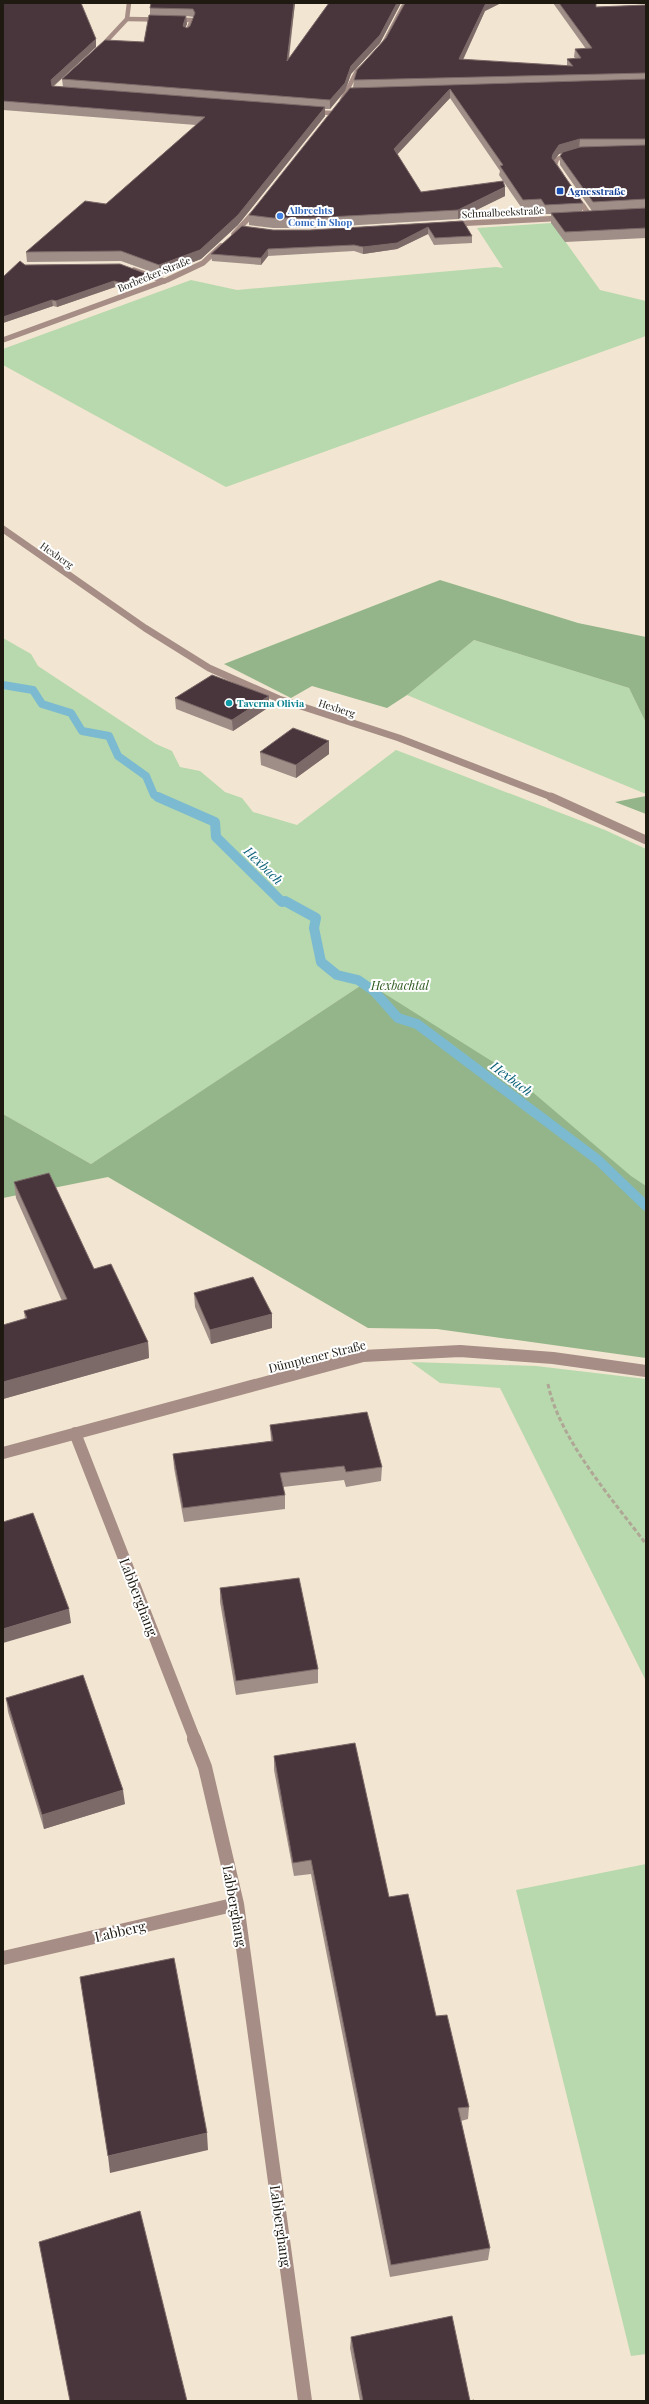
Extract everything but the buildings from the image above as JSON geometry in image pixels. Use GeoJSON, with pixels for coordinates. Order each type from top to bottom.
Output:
{"type":"FeatureCollection","features":[{"type":"Feature","properties":{"kind":"street"},"geometry":{"type":"LineString","coordinates":[[98,51],[127,20],[129,3]]}},
{"type":"Feature","properties":{"kind":"street"},"geometry":{"type":"LineString","coordinates":[[340,103],[348,93],[349,83],[359,69],[374,57],[399,17],[405,3]]}},
{"type":"Feature","properties":{"kind":"street"},"geometry":{"type":"LineString","coordinates":[[127,20],[192,20],[187,32]]}},
{"type":"Feature","properties":{"kind":"street"},"geometry":{"type":"LineString","coordinates":[[348,93],[355,93]]}},
{"type":"Feature","properties":{"kind":"street"},"geometry":{"type":"LineString","coordinates":[[327,119],[336,108]]}},
{"type":"Feature","properties":{"kind":"street"},"geometry":{"type":"LineString","coordinates":[[308,112],[332,113]]}},
{"type":"Feature","properties":{"kind":"street"},"geometry":{"type":"LineString","coordinates":[[563,177],[555,165],[557,159],[564,155],[575,154]]}},
{"type":"Feature","properties":{"kind":"street"},"geometry":{"type":"LineString","coordinates":[[571,189],[590,216]]}},
{"type":"Feature","properties":{"kind":"street"},"geometry":{"type":"LineString","coordinates":[[230,238],[242,228],[260,204]]}},
{"type":"Feature","properties":{"kind":"street"},"geometry":{"type":"LineString","coordinates":[[583,217],[598,216]]}},
{"type":"Feature","properties":{"kind":"street","name":"Schmalbeekstraße"},"geometry":{"type":"LineString","coordinates":[[446,224],[569,217]]}},
{"type":"Feature","properties":{"kind":"street"},"geometry":{"type":"LineString","coordinates":[[242,228],[249,229]]}},
{"type":"Feature","properties":{"kind":"street","name":"Borbecker Straße"},"geometry":{"type":"LineString","coordinates":[[3,340],[164,281],[203,263],[225,243]]}},
{"type":"Feature","properties":{"kind":"street"},"geometry":{"type":"LineString","coordinates":[[128,268],[164,281]]}},
{"type":"Feature","properties":{"kind":"street","name":"Hexberg"},"geometry":{"type":"LineString","coordinates":[[3,529],[145,628],[208,668],[279,700],[399,738],[564,802],[646,840]]}},
{"type":"Feature","properties":{"kind":"street","name":"Dümptener Straße"},"geometry":{"type":"LineString","coordinates":[[3,1453],[363,1356],[460,1352],[553,1358],[646,1371]]}},
{"type":"Feature","properties":{"kind":"street","name":"Labberghang"},"geometry":{"type":"LineString","coordinates":[[75,1433],[205,1767],[237,1904],[305,2401]]}},
{"type":"Feature","properties":{"kind":"street","name":"Labberg"},"geometry":{"type":"LineString","coordinates":[[3,1958],[237,1904]]}},
{"type":"Feature","properties":{"kind":"path"},"geometry":{"type":"LineString","coordinates":[[553,1358],[548,1394],[559,1420],[646,1544]]}},
{"type":"Feature","properties":{"kind":"green space"},"geometry":{"type":"Polygon","coordinates":[[[552,223],[600,290],[646,301],[646,336],[226,487],[3,365],[3,349],[191,280],[237,290],[496,267],[503,268],[477,228],[552,223]]]}},
{"type":"Feature","properties":{"kind":"green space"},"geometry":{"type":"Polygon","coordinates":[[[440,580],[578,623],[646,637],[646,723],[629,688],[474,640],[407,695],[387,708],[312,686],[291,698],[224,664],[440,580]]]}},
{"type":"Feature","properties":{"kind":"green space","name":"Hexbachtal"},"geometry":{"type":"Polygon","coordinates":[[[3,638],[31,654],[38,666],[156,744],[172,751],[180,767],[200,771],[225,792],[242,798],[253,812],[297,825],[396,750],[605,830],[646,849],[646,1193],[366,982],[91,1164],[3,1114],[3,638]]]}},
{"type":"Feature","properties":{"kind":"green space"},"geometry":{"type":"Polygon","coordinates":[[[474,640],[629,688],[646,723],[646,794],[407,695],[474,640]]]}},
{"type":"Feature","properties":{"kind":"green space"},"geometry":{"type":"Polygon","coordinates":[[[646,796],[646,814],[615,802],[646,796]]]}},
{"type":"Feature","properties":{"kind":"green space"},"geometry":{"type":"Polygon","coordinates":[[[366,982],[509,1072],[631,1176],[646,1186],[646,1358],[437,1329],[368,1328],[108,1177],[3,1198],[3,1114],[91,1164],[366,982]]]}},
{"type":"Feature","properties":{"kind":"green space"},"geometry":{"type":"Polygon","coordinates":[[[411,1362],[536,1366],[646,1379],[646,1681],[500,1388],[440,1383],[411,1362]]]}},
{"type":"Feature","properties":{"kind":"green space"},"geometry":{"type":"Polygon","coordinates":[[[646,1864],[646,2354],[631,2356],[516,1890],[646,1864]]]}},
{"type":"Feature","properties":{"kind":"waterway","name":"Hexbach"},"geometry":{"type":"LineString","coordinates":[[3,685],[33,690],[42,704],[71,713],[82,731],[109,736],[118,756],[146,776],[154,795],[161,798]]}},
{"type":"Feature","properties":{"kind":"waterway","name":"Hexbach"},"geometry":{"type":"LineString","coordinates":[[158,797],[215,822],[216,837],[282,902],[285,901],[316,918],[314,928],[321,962],[337,975],[358,980],[374,991],[398,1018],[417,1024],[598,1160],[646,1206]]}},
{"type":"Feature","properties":{"kind":"place","name":"Agnesstraße"},"geometry":{"type":"Point","coordinates":[560,191]}},
{"type":"Feature","properties":{"kind":"place","name":"Albrechts Come in Shop"},"geometry":{"type":"Point","coordinates":[280,216]}},
{"type":"Feature","properties":{"kind":"place","name":"Taverna Olivia"},"geometry":{"type":"Point","coordinates":[229,703]}}]}
